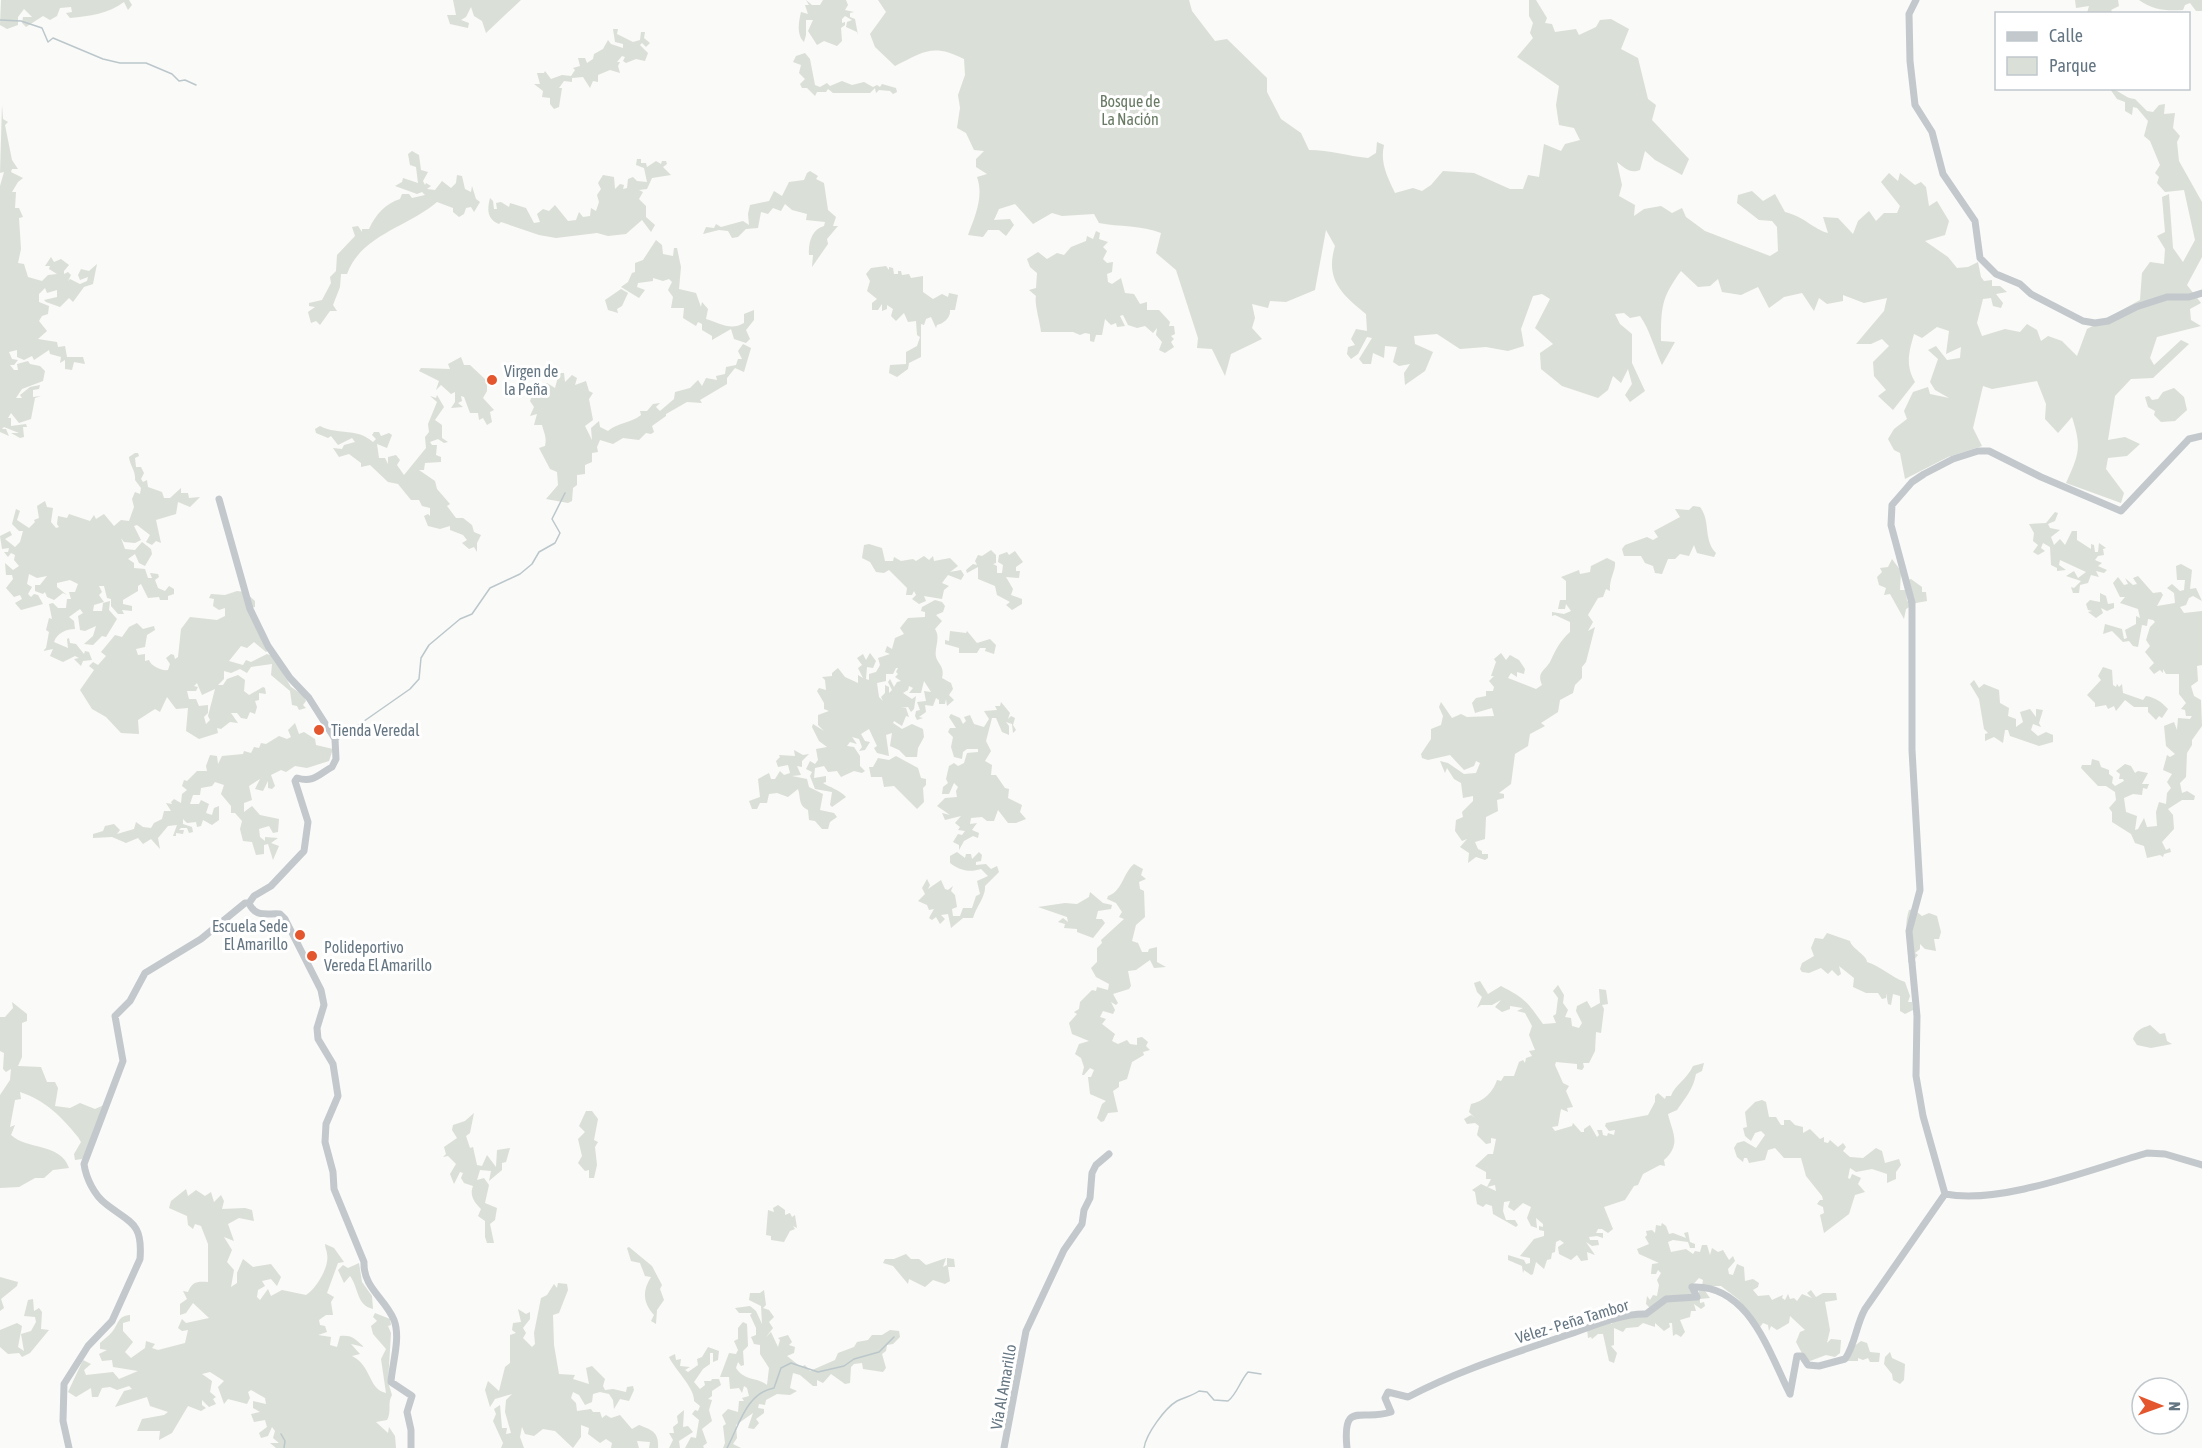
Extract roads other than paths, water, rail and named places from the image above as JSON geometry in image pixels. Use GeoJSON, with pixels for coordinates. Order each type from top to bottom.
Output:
{"type":"FeatureCollection","features":[{"type":"Feature","properties":{"kind":"street"},"geometry":{"type":"LineString","coordinates":[[1916,0],[1910,14],[1910,61],[1915,105],[1932,132],[1942,174],[1975,221],[1980,258],[1996,274],[2020,284],[2031,294],[2083,321],[2095,323],[2167,297],[2189,297],[2202,293]]}},
{"type":"Feature","properties":{"kind":"street"},"geometry":{"type":"LineString","coordinates":[[2202,435],[2189,439],[2121,511],[2041,477],[1989,451],[1978,451],[1953,459],[1912,482],[1892,505],[1891,525],[1912,603],[1912,750],[1920,890],[1909,931],[1917,1016],[1916,1076],[1923,1116],[1945,1194],[1967,1199],[2029,1188],[2147,1153],[2165,1154],[2202,1165]]}},
{"type":"Feature","properties":{"kind":"street"},"geometry":{"type":"LineString","coordinates":[[69,1448],[63,1421],[64,1384],[88,1346],[112,1321],[140,1259],[141,1249],[135,1227],[128,1218],[106,1204],[98,1195],[86,1175],[84,1164],[123,1061],[115,1016],[130,1001],[145,973],[201,939],[219,923],[249,903],[254,896],[271,886],[303,851],[308,822],[295,781],[297,778],[310,780],[321,777],[332,767],[336,759],[335,741],[309,698],[290,678],[261,632],[241,583],[219,499]]}},
{"type":"Feature","properties":{"kind":"street"},"geometry":{"type":"LineString","coordinates":[[249,903],[250,908],[262,915],[280,914],[285,919],[321,990],[324,1005],[317,1028],[318,1039],[333,1064],[338,1096],[326,1124],[325,1142],[333,1172],[334,1189],[364,1262],[364,1276],[394,1320],[396,1339],[391,1382],[412,1396],[406,1412],[411,1430],[411,1448]]}},
{"type":"Feature","properties":{"kind":"street","name":"Vía Al Amarillo"},"geometry":{"type":"LineString","coordinates":[[1005,1448],[1026,1331],[1064,1250],[1082,1224],[1084,1210],[1090,1198],[1092,1173],[1096,1165],[1109,1154]]}},
{"type":"Feature","properties":{"kind":"street","name":"Vélez - Peña Tambor"},"geometry":{"type":"LineString","coordinates":[[1347,1448],[1344,1427],[1347,1422],[1362,1413],[1391,1412],[1384,1398],[1388,1392],[1408,1397],[1458,1372],[1583,1330],[1636,1314],[1646,1314],[1666,1299],[1697,1296],[1692,1289],[1696,1286],[1719,1290],[1731,1296],[1752,1320],[1790,1394],[1797,1356],[1802,1356],[1808,1365],[1819,1366],[1845,1359],[1850,1351],[1856,1326],[1865,1309],[1945,1194]]}},
{"type":"Feature","properties":{"kind":"waterway"},"geometry":{"type":"LineString","coordinates":[[0,20],[21,21],[42,28],[48,42],[53,38],[103,59],[120,63],[146,63],[172,74],[179,81],[185,80],[196,85]]}},
{"type":"Feature","properties":{"kind":"waterway"},"geometry":{"type":"LineString","coordinates":[[337,740],[410,689],[419,679],[421,658],[429,645],[460,619],[472,614],[490,588],[520,574],[532,564],[539,552],[555,543],[560,533],[552,519],[565,493]]}},
{"type":"Feature","properties":{"kind":"waterway"},"geometry":{"type":"LineString","coordinates":[[727,1448],[750,1403],[764,1391],[774,1388],[781,1368],[791,1363],[818,1372],[844,1366],[854,1359],[879,1352],[894,1337]]}},
{"type":"Feature","properties":{"kind":"waterway"},"geometry":{"type":"LineString","coordinates":[[1144,1448],[1157,1422],[1177,1401],[1199,1391],[1207,1392],[1214,1400],[1228,1401],[1248,1372],[1261,1374]]}},
{"type":"Feature","properties":{"kind":"waterway"},"geometry":{"type":"LineString","coordinates":[[281,1434],[285,1441],[284,1448]]}},
{"type":"Feature","properties":{"kind":"place","name":"Virgen de la Peña"},"geometry":{"type":"Point","coordinates":[492,380]}},
{"type":"Feature","properties":{"kind":"place","name":"Tienda Veredal"},"geometry":{"type":"Point","coordinates":[319,730]}},
{"type":"Feature","properties":{"kind":"place","name":"Escuela Sede El Amarillo"},"geometry":{"type":"Point","coordinates":[300,935]}},
{"type":"Feature","properties":{"kind":"place","name":"Polideportivo Vereda El Amarillo"},"geometry":{"type":"Point","coordinates":[312,956]}},
{"type":"Feature","properties":{"kind":"park label","name":"Bosque de La Nación"},"geometry":{"type":"Point","coordinates":[1130,110]}}]}
